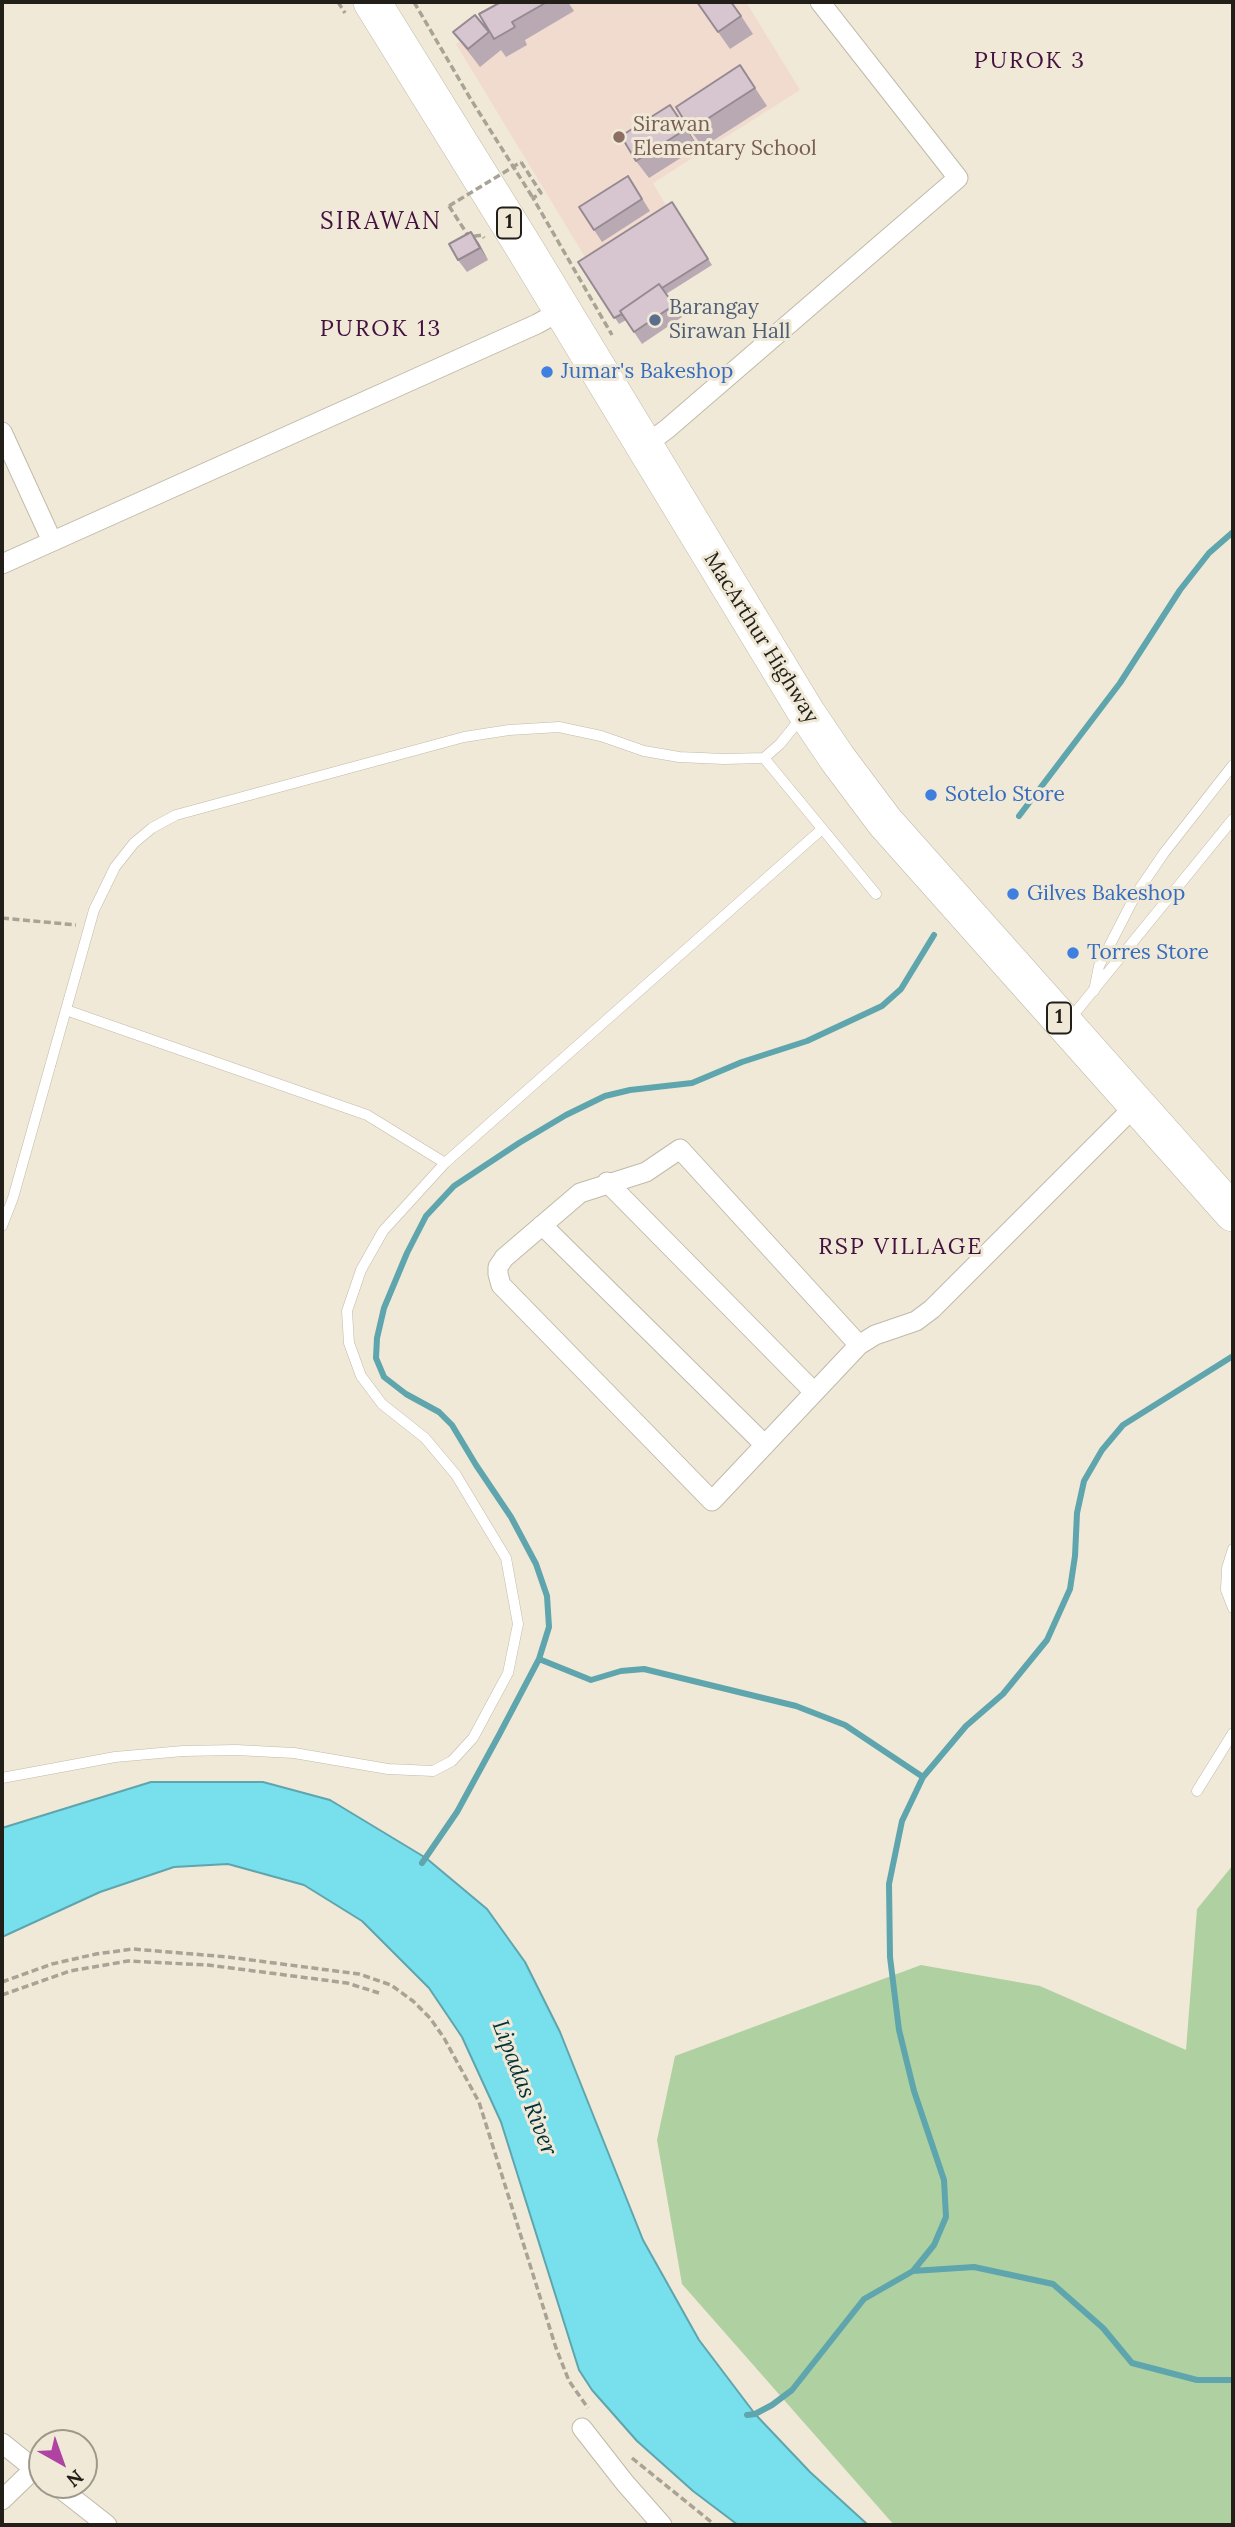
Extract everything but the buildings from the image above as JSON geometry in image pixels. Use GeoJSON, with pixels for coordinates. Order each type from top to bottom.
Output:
{"type":"FeatureCollection","features":[{"type":"Feature","properties":{"kind":"highway","name":"MacArthur Highway"},"geometry":{"type":"LineString","coordinates":[[372,2],[806,712],[844,769],[885,822],[1233,1213]]}},
{"type":"Feature","properties":{"kind":"street"},"geometry":{"type":"LineString","coordinates":[[644,446],[958,178],[820,2]]}},
{"type":"Feature","properties":{"kind":"street"},"geometry":{"type":"LineString","coordinates":[[2,564],[537,324],[562,310]]}},
{"type":"Feature","properties":{"kind":"street"},"geometry":{"type":"LineString","coordinates":[[2,432],[52,541]]}},
{"type":"Feature","properties":{"kind":"street"},"geometry":{"type":"LineString","coordinates":[[859,1345],[680,1149],[646,1172],[607,1182],[580,1193],[504,1258],[498,1267],[501,1284],[712,1501],[859,1345],[874,1335],[916,1321],[932,1309],[1136,1105]]}},
{"type":"Feature","properties":{"kind":"street"},"geometry":{"type":"LineString","coordinates":[[607,1182],[814,1392]]}},
{"type":"Feature","properties":{"kind":"street"},"geometry":{"type":"LineString","coordinates":[[542,1225],[765,1445]]}},
{"type":"Feature","properties":{"kind":"street"},"geometry":{"type":"LineString","coordinates":[[586,2420],[625,2483],[662,2525]]}},
{"type":"Feature","properties":{"kind":"street"},"geometry":{"type":"LineString","coordinates":[[2,2443],[28,2464]]}},
{"type":"Feature","properties":{"kind":"street"},"geometry":{"type":"LineString","coordinates":[[2,2500],[28,2480]]}},
{"type":"Feature","properties":{"kind":"street"},"geometry":{"type":"LineString","coordinates":[[74,2499],[107,2525]]}},
{"type":"Feature","properties":{"kind":"lane"},"geometry":{"type":"LineString","coordinates":[[2,1227],[13,1198],[89,925],[103,888],[115,867],[134,843],[152,828],[176,815],[464,737],[509,730],[559,727],[601,736],[644,751],[679,757],[764,758],[780,744],[806,712]]}},
{"type":"Feature","properties":{"kind":"lane"},"geometry":{"type":"LineString","coordinates":[[764,758],[876,894]]}},
{"type":"Feature","properties":{"kind":"lane"},"geometry":{"type":"LineString","coordinates":[[1094,991],[1099,966],[1136,894],[1164,853],[1233,765]]}},
{"type":"Feature","properties":{"kind":"lane"},"geometry":{"type":"LineString","coordinates":[[1066,1026],[1233,819]]}},
{"type":"Feature","properties":{"kind":"lane"},"geometry":{"type":"LineString","coordinates":[[2,1778],[116,1757],[236,1750],[294,1753],[388,1769],[433,1771],[452,1760],[473,1738],[508,1673],[518,1623],[506,1558],[456,1475],[425,1438],[382,1404],[361,1376],[349,1343],[347,1311],[361,1270],[383,1231],[445,1163],[822,829]]}},
{"type":"Feature","properties":{"kind":"lane"},"geometry":{"type":"LineString","coordinates":[[66,1010],[345,1106],[386,1125],[445,1163]]}},
{"type":"Feature","properties":{"kind":"lane"},"geometry":{"type":"LineString","coordinates":[[1233,1549],[1227,1568],[1226,1590],[1233,1608]]}},
{"type":"Feature","properties":{"kind":"lane"},"geometry":{"type":"LineString","coordinates":[[1197,1791],[1233,1732]]}},
{"type":"Feature","properties":{"kind":"path"},"geometry":{"type":"LineString","coordinates":[[414,2],[614,337]]}},
{"type":"Feature","properties":{"kind":"path"},"geometry":{"type":"LineString","coordinates":[[469,237],[449,206],[521,162],[541,193],[533,198]]}},
{"type":"Feature","properties":{"kind":"path"},"geometry":{"type":"LineString","coordinates":[[2,918],[89,925]]}},
{"type":"Feature","properties":{"kind":"path"},"geometry":{"type":"LineString","coordinates":[[2,1982],[52,1964],[133,1949],[228,1957],[359,1974],[391,1985],[414,2001],[444,2038],[479,2102],[556,2348],[586,2420]]}},
{"type":"Feature","properties":{"kind":"path"},"geometry":{"type":"LineString","coordinates":[[2,1995],[70,1971],[128,1961],[208,1965],[347,1983],[379,1993]]}},
{"type":"Feature","properties":{"kind":"path"},"geometry":{"type":"LineString","coordinates":[[628,2455],[705,2521],[715,2525]]}},
{"type":"Feature","properties":{"kind":"shaded area","name":"Sirawan Elementary School"},"geometry":{"type":"Polygon","coordinates":[[[523,2],[746,2],[800,90],[653,183],[667,207],[585,257],[456,44],[523,2]]]}},
{"type":"Feature","properties":{"kind":"green space"},"geometry":{"type":"Polygon","coordinates":[[[1233,1865],[1233,2525],[894,2525],[682,2284],[657,2140],[675,2056],[921,1965],[1040,1986],[1186,2050],[1197,1909],[1233,1865]]]}},
{"type":"Feature","properties":{"kind":"water","name":"Lipadas River"},"geometry":{"type":"Polygon","coordinates":[[[151,1782],[263,1782],[330,1800],[426,1858],[487,1909],[525,1962],[560,2032],[643,2240],[699,2340],[755,2414],[810,2472],[868,2525],[738,2525],[693,2491],[637,2441],[592,2390],[579,2370],[501,2122],[462,2037],[429,1988],[362,1921],[304,1885],[228,1864],[174,1867],[100,1892],[2,1937],[2,1828],[151,1782]]]}},
{"type":"Feature","properties":{"kind":"waterway"},"geometry":{"type":"LineString","coordinates":[[1019,816],[1120,683],[1180,590],[1209,553],[1233,532]]}},
{"type":"Feature","properties":{"kind":"waterway"},"geometry":{"type":"LineString","coordinates":[[422,1863],[457,1812],[499,1735],[539,1659],[549,1627],[547,1596],[536,1564],[511,1517],[452,1425],[439,1412],[406,1394],[384,1377],[376,1358],[377,1338],[384,1308],[426,1216],[454,1186],[519,1143],[605,1096],[630,1090],[692,1083],[742,1062],[807,1041],[882,1006],[901,989],[934,935]]}},
{"type":"Feature","properties":{"kind":"waterway"},"geometry":{"type":"LineString","coordinates":[[913,2271],[934,2245],[946,2217],[944,2180],[914,2091],[899,2030],[890,1957],[889,1884],[902,1821],[923,1777],[966,1726],[1003,1694],[1047,1640],[1070,1589],[1077,1513],[1084,1481],[1102,1450],[1123,1425],[1233,1356]]}},
{"type":"Feature","properties":{"kind":"waterway"},"geometry":{"type":"LineString","coordinates":[[539,1659],[591,1680],[621,1671],[644,1669],[796,1706],[845,1725],[923,1777]]}},
{"type":"Feature","properties":{"kind":"waterway"},"geometry":{"type":"LineString","coordinates":[[747,2415],[772,2405],[792,2390],[864,2299],[913,2271],[974,2267],[1053,2284],[1103,2328],[1132,2363],[1197,2380],[1233,2380]]}},
{"type":"Feature","properties":{"kind":"place","name":"Sirawan Elementary School"},"geometry":{"type":"Point","coordinates":[619,137]}},
{"type":"Feature","properties":{"kind":"place","name":"Barangay Sirawan Hall"},"geometry":{"type":"Point","coordinates":[655,320]}},
{"type":"Feature","properties":{"kind":"place","name":"Jumar's Bakeshop"},"geometry":{"type":"Point","coordinates":[547,372]}},
{"type":"Feature","properties":{"kind":"place","name":"Sotelo Store"},"geometry":{"type":"Point","coordinates":[931,795]}},
{"type":"Feature","properties":{"kind":"place","name":"Gilves Bakeshop"},"geometry":{"type":"Point","coordinates":[1013,894]}},
{"type":"Feature","properties":{"kind":"place","name":"Torres Store"},"geometry":{"type":"Point","coordinates":[1073,953]}},
{"type":"Feature","properties":{"kind":"district","name":"PUROK 3"},"geometry":{"type":"Point","coordinates":[1030,61]}},
{"type":"Feature","properties":{"kind":"district","name":"SIRAWAN"},"geometry":{"type":"Point","coordinates":[381,222]}},
{"type":"Feature","properties":{"kind":"district","name":"PUROK 13"},"geometry":{"type":"Point","coordinates":[381,329]}},
{"type":"Feature","properties":{"kind":"district","name":"RSP VILLAGE"},"geometry":{"type":"Point","coordinates":[901,1247]}}]}
